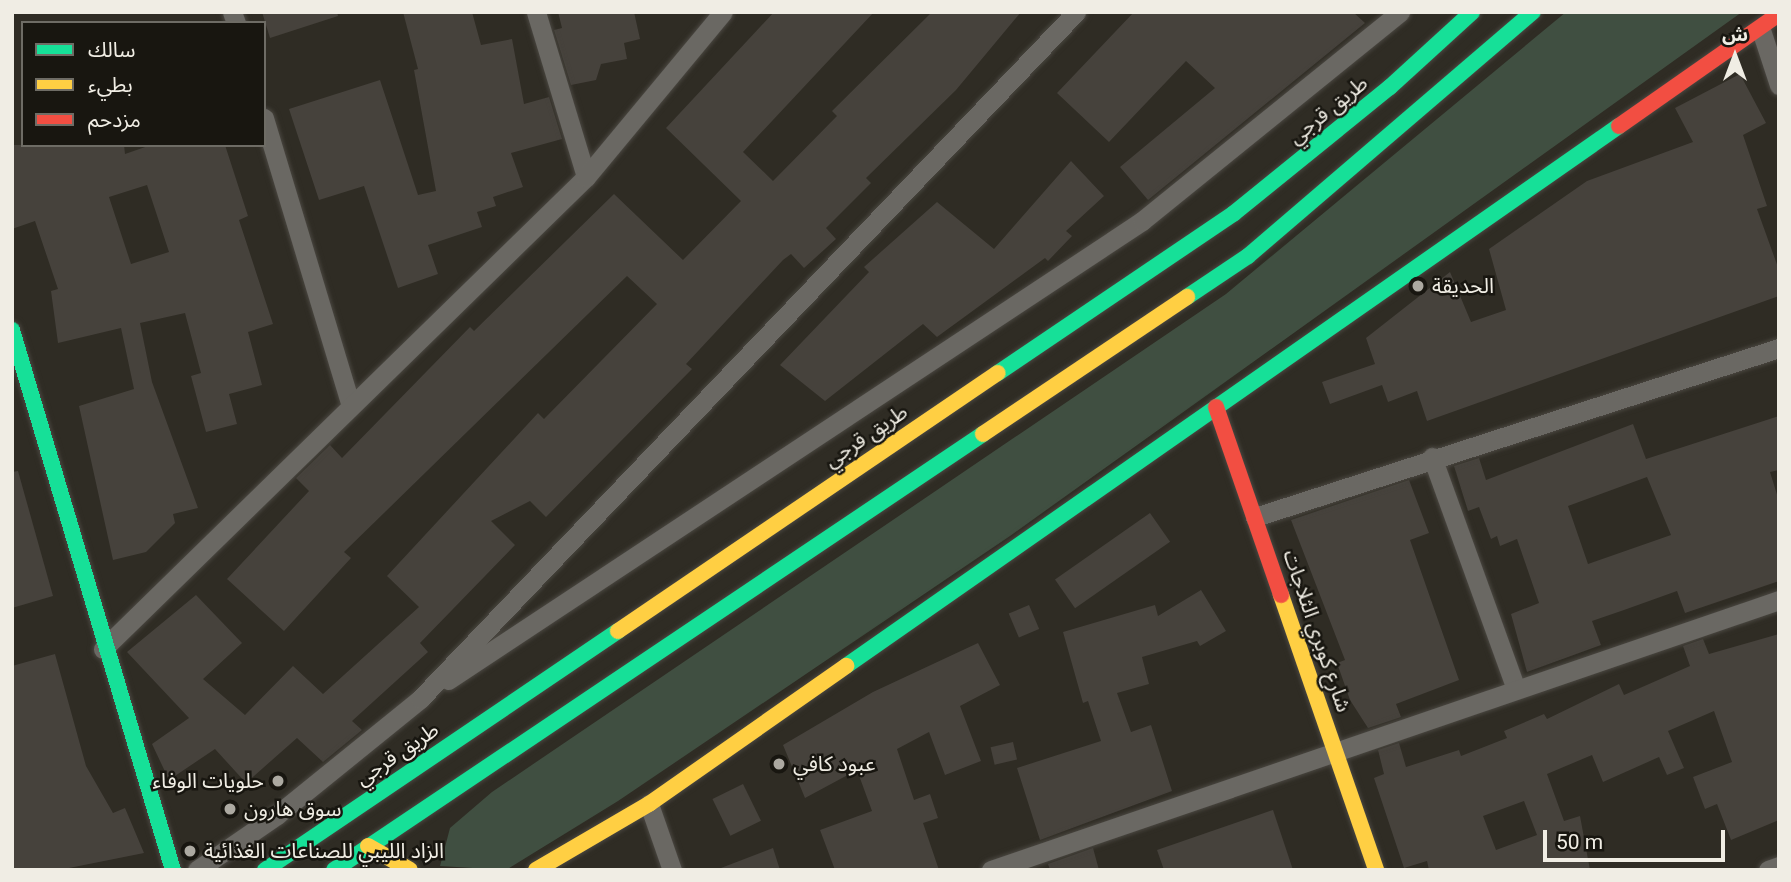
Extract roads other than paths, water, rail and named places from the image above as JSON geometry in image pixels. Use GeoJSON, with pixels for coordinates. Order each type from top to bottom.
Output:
{"type":"FeatureCollection","features":[{"type":"Feature","properties":{"kind":"main road","name":"طريق قرجي"},"geometry":{"type":"LineString","coordinates":[[334,870],[1233,214],[1390,87],[1472,12]]}},
{"type":"Feature","properties":{"kind":"main road","name":"طريق قرجي"},"geometry":{"type":"LineString","coordinates":[[265,870],[1248,256],[1533,12]]}},
{"type":"Feature","properties":{"kind":"main road"},"geometry":{"type":"LineString","coordinates":[[536,870],[649,804],[1761,30],[1779,14]]}},
{"type":"Feature","properties":{"kind":"main road"},"geometry":{"type":"LineString","coordinates":[[12,330],[103,649],[173,870]]}},
{"type":"Feature","properties":{"kind":"main road","name":"شارع كوبري الثلاجات"},"geometry":{"type":"LineString","coordinates":[[1216,407],[1376,870]]}},
{"type":"Feature","properties":{"kind":"main road"},"geometry":{"type":"LineString","coordinates":[[368,846],[410,870]]}},
{"type":"Feature","properties":{"kind":"street"},"geometry":{"type":"LineString","coordinates":[[536,12],[586,177]]}},
{"type":"Feature","properties":{"kind":"street"},"geometry":{"type":"LineString","coordinates":[[103,649],[350,402],[586,177],[723,12]]}},
{"type":"Feature","properties":{"kind":"street"},"geometry":{"type":"LineString","coordinates":[[420,699],[1076,12]]}},
{"type":"Feature","properties":{"kind":"street"},"geometry":{"type":"LineString","coordinates":[[197,870],[277,815],[420,699],[1142,221],[1400,12]]}},
{"type":"Feature","properties":{"kind":"street"},"geometry":{"type":"LineString","coordinates":[[1761,30],[1779,85]]}},
{"type":"Feature","properties":{"kind":"street"},"geometry":{"type":"LineString","coordinates":[[266,125],[350,402]]}},
{"type":"Feature","properties":{"kind":"street"},"geometry":{"type":"LineString","coordinates":[[1255,517],[1432,457],[1779,348]]}},
{"type":"Feature","properties":{"kind":"street"},"geometry":{"type":"LineString","coordinates":[[1432,457],[1516,689]]}},
{"type":"Feature","properties":{"kind":"street"},"geometry":{"type":"LineString","coordinates":[[991,870],[1779,600]]}},
{"type":"Feature","properties":{"kind":"street"},"geometry":{"type":"LineString","coordinates":[[649,804],[672,870]]}},
{"type":"Feature","properties":{"kind":"street"},"geometry":{"type":"LineString","coordinates":[[1768,870],[1779,866]]}},
{"type":"Feature","properties":{"kind":"place","name":"الحديقة"},"geometry":{"type":"Point","coordinates":[1418,286]}},
{"type":"Feature","properties":{"kind":"place","name":"عبود كافي"},"geometry":{"type":"Point","coordinates":[779,764]}},
{"type":"Feature","properties":{"kind":"place","name":"حلويات الوفاء"},"geometry":{"type":"Point","coordinates":[278,781]}},
{"type":"Feature","properties":{"kind":"place","name":"سوق هارون"},"geometry":{"type":"Point","coordinates":[230,809]}},
{"type":"Feature","properties":{"kind":"place","name":"الزاد الليبي للصناعات الغذائية"},"geometry":{"type":"Point","coordinates":[190,851]}}]}
